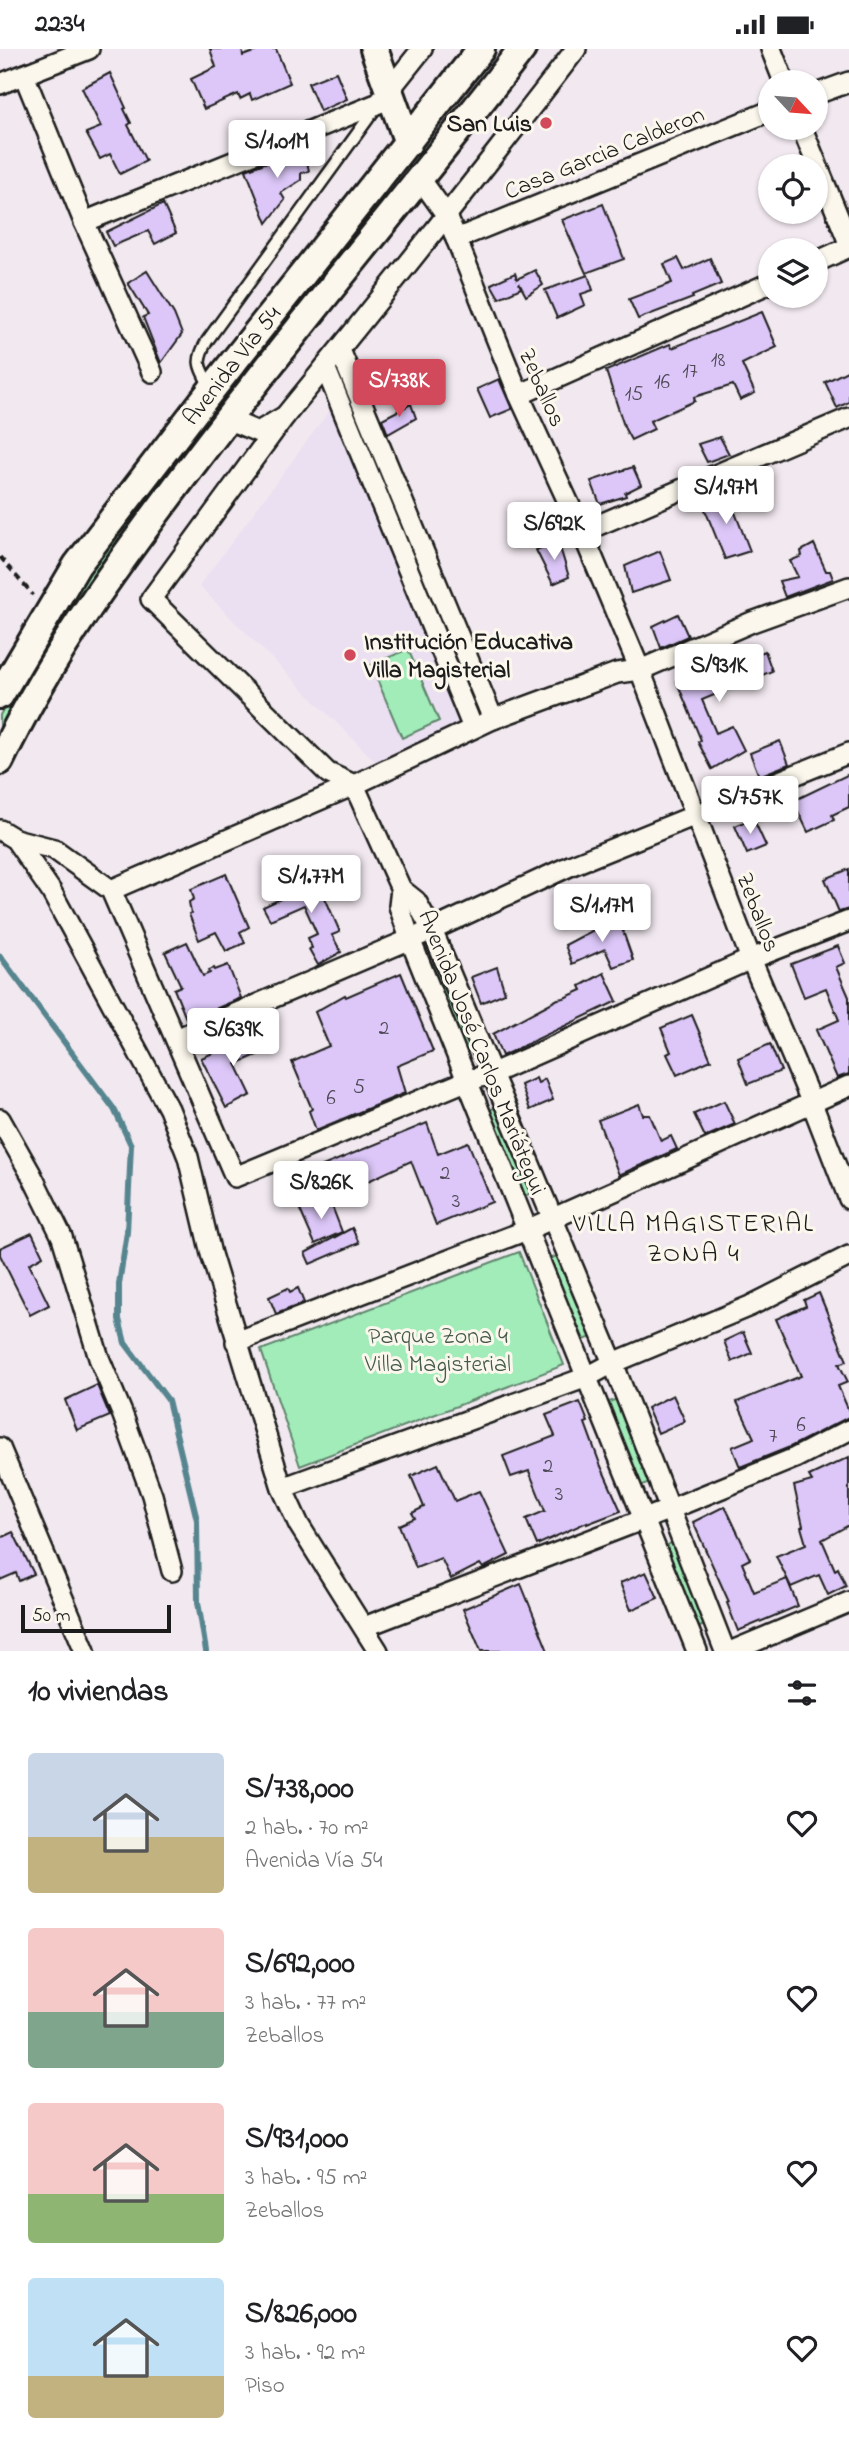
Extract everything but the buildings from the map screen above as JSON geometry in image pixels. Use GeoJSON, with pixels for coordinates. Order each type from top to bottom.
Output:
{"type":"FeatureCollection","features":[{"type":"Feature","properties":{"kind":"main road"},"geometry":{"type":"LineString","coordinates":[[374,49],[384,96],[408,143]]}},
{"type":"Feature","properties":{"kind":"main road","name":"Avenida Vía 54"},"geometry":{"type":"LineString","coordinates":[[0,695],[77,565],[212,389],[481,49]]}},
{"type":"Feature","properties":{"kind":"main road","name":"Avenida Vía 54"},"geometry":{"type":"LineString","coordinates":[[0,761],[17,725],[65,643],[123,556],[227,419],[522,49]]}},
{"type":"Feature","properties":{"kind":"street"},"geometry":{"type":"LineString","coordinates":[[0,84],[89,49]]}},
{"type":"Feature","properties":{"kind":"street"},"geometry":{"type":"LineString","coordinates":[[84,222],[384,96],[422,49]]}},
{"type":"Feature","properties":{"kind":"street","name":"Avenida Vía 54"},"geometry":{"type":"LineString","coordinates":[[227,419],[258,432],[285,416],[447,216],[576,49]]}},
{"type":"Feature","properties":{"kind":"street"},"geometry":{"type":"LineString","coordinates":[[771,49],[779,70]]}},
{"type":"Feature","properties":{"kind":"street"},"geometry":{"type":"LineString","coordinates":[[24,75],[84,222],[152,372]]}},
{"type":"Feature","properties":{"kind":"street"},"geometry":{"type":"LineString","coordinates":[[828,90],[849,82]]}},
{"type":"Feature","properties":{"kind":"street","name":"Casa Garcia Calderon"},"geometry":{"type":"LineString","coordinates":[[456,239],[758,116]]}},
{"type":"Feature","properties":{"kind":"street"},"geometry":{"type":"LineString","coordinates":[[807,140],[849,245],[828,256]]}},
{"type":"Feature","properties":{"kind":"street","name":"Zeballos"},"geometry":{"type":"LineString","coordinates":[[419,177],[447,216],[519,395],[583,532],[640,670],[751,959],[849,1199]]}},
{"type":"Feature","properties":{"kind":"street"},"geometry":{"type":"LineString","coordinates":[[519,395],[758,288]]}},
{"type":"Feature","properties":{"kind":"street"},"geometry":{"type":"LineString","coordinates":[[340,350],[493,719]]}},
{"type":"Feature","properties":{"kind":"street"},"geometry":{"type":"LineString","coordinates":[[325,367],[473,728]]}},
{"type":"Feature","properties":{"kind":"street"},"geometry":{"type":"LineString","coordinates":[[285,416],[151,599],[328,772],[354,785],[401,889]]}},
{"type":"Feature","properties":{"kind":"street"},"geometry":{"type":"LineString","coordinates":[[583,532],[849,418]]}},
{"type":"Feature","properties":{"kind":"street"},"geometry":{"type":"LineString","coordinates":[[111,890],[354,785],[493,719],[617,673],[640,670],[752,622],[849,587]]}},
{"type":"Feature","properties":{"kind":"street"},"geometry":{"type":"LineString","coordinates":[[176,1038],[432,930],[572,865],[849,753]]}},
{"type":"Feature","properties":{"kind":"street"},"geometry":{"type":"LineString","coordinates":[[8,835],[54,849],[111,890],[235,1177],[466,1081],[491,1074],[751,959],[849,921]]}},
{"type":"Feature","properties":{"kind":"street"},"geometry":{"type":"LineString","coordinates":[[8,835],[51,891],[169,1109],[188,1157],[236,1342],[282,1487],[299,1525],[378,1651]]}},
{"type":"Feature","properties":{"kind":"street","name":"Avenida José Carlos Mariátegui"},"geometry":{"type":"LineString","coordinates":[[401,889],[416,901],[432,930],[612,1363],[725,1651]]}},
{"type":"Feature","properties":{"kind":"street","name":"Avenida José Carlos Mariátegui"},"geometry":{"type":"LineString","coordinates":[[401,889],[399,906],[410,939],[697,1651]]}},
{"type":"Feature","properties":{"kind":"street"},"geometry":{"type":"LineString","coordinates":[[236,1342],[527,1230],[849,1086]]}},
{"type":"Feature","properties":{"kind":"street"},"geometry":{"type":"LineString","coordinates":[[0,1119],[62,1237],[99,1358],[152,1495],[172,1571]]}},
{"type":"Feature","properties":{"kind":"street"},"geometry":{"type":"LineString","coordinates":[[282,1487],[587,1377],[612,1363],[750,1306],[849,1256]]}},
{"type":"Feature","properties":{"kind":"street"},"geometry":{"type":"LineString","coordinates":[[364,1627],[668,1510],[795,1458],[849,1430]]}},
{"type":"Feature","properties":{"kind":"street"},"geometry":{"type":"LineString","coordinates":[[0,1448],[80,1647]]}},
{"type":"Feature","properties":{"kind":"street"},"geometry":{"type":"LineString","coordinates":[[732,1651],[849,1602]]}},
{"type":"Feature","properties":{"kind":"lane"},"geometry":{"type":"LineString","coordinates":[[212,389],[199,367],[199,355],[207,341],[384,96]]}},
{"type":"Feature","properties":{"kind":"path"},"geometry":{"type":"LineString","coordinates":[[0,557],[48,613]]}},
{"type":"Feature","properties":{"kind":"shaded area","name":"Institución Educativa Villa Magisterial"},"geometry":{"type":"Polygon","coordinates":[[[330,410],[460,724],[378,764],[199,586],[330,410]]]}},
{"type":"Feature","properties":{"kind":"green space"},"geometry":{"type":"Polygon","coordinates":[[[379,196],[383,207],[170,479],[160,471],[379,196]]]}},
{"type":"Feature","properties":{"kind":"green space"},"geometry":{"type":"Polygon","coordinates":[[[151,484],[161,491],[0,743],[0,715],[49,629],[89,565],[151,484]]]}},
{"type":"Feature","properties":{"kind":"green space"},"geometry":{"type":"Polygon","coordinates":[[[408,649],[439,721],[402,738],[371,665],[408,649]]]}},
{"type":"Feature","properties":{"kind":"green space"},"geometry":{"type":"Polygon","coordinates":[[[439,961],[473,1050],[464,1053],[430,965],[439,961]]]}},
{"type":"Feature","properties":{"kind":"green space"},"geometry":{"type":"Polygon","coordinates":[[[496,1107],[532,1193],[524,1196],[488,1111],[496,1107]]]}},
{"type":"Feature","properties":{"kind":"green space","name":"Parque Zona 4 Villa Magisterial"},"geometry":{"type":"Polygon","coordinates":[[[519,1252],[564,1365],[300,1466],[261,1350],[519,1252]]]}},
{"type":"Feature","properties":{"kind":"green space"},"geometry":{"type":"Polygon","coordinates":[[[557,1256],[592,1337],[584,1340],[549,1259],[557,1256]]]}},
{"type":"Feature","properties":{"kind":"green space"},"geometry":{"type":"Polygon","coordinates":[[[617,1399],[650,1483],[642,1486],[609,1402],[617,1399]]]}},
{"type":"Feature","properties":{"kind":"green space"},"geometry":{"type":"Polygon","coordinates":[[[673,1542],[706,1624],[698,1628],[666,1546],[673,1542]]]}},
{"type":"Feature","properties":{"kind":"waterway"},"geometry":{"type":"LineString","coordinates":[[0,956],[114,1109],[131,1145],[127,1232],[119,1284],[119,1319],[125,1343],[168,1400],[197,1520],[198,1602],[206,1651]]}},
{"type":"Feature","properties":{"kind":"place","name":"San Luis"},"geometry":{"type":"Point","coordinates":[546,123]}},
{"type":"Feature","properties":{"kind":"place","name":"Institución Educativa Villa Magisterial"},"geometry":{"type":"Point","coordinates":[350,655]}},
{"type":"Feature","properties":{"kind":"district","name":"VILLA MAGISTERIAL ZONA 4"},"geometry":{"type":"Point","coordinates":[694,1236]}}]}
